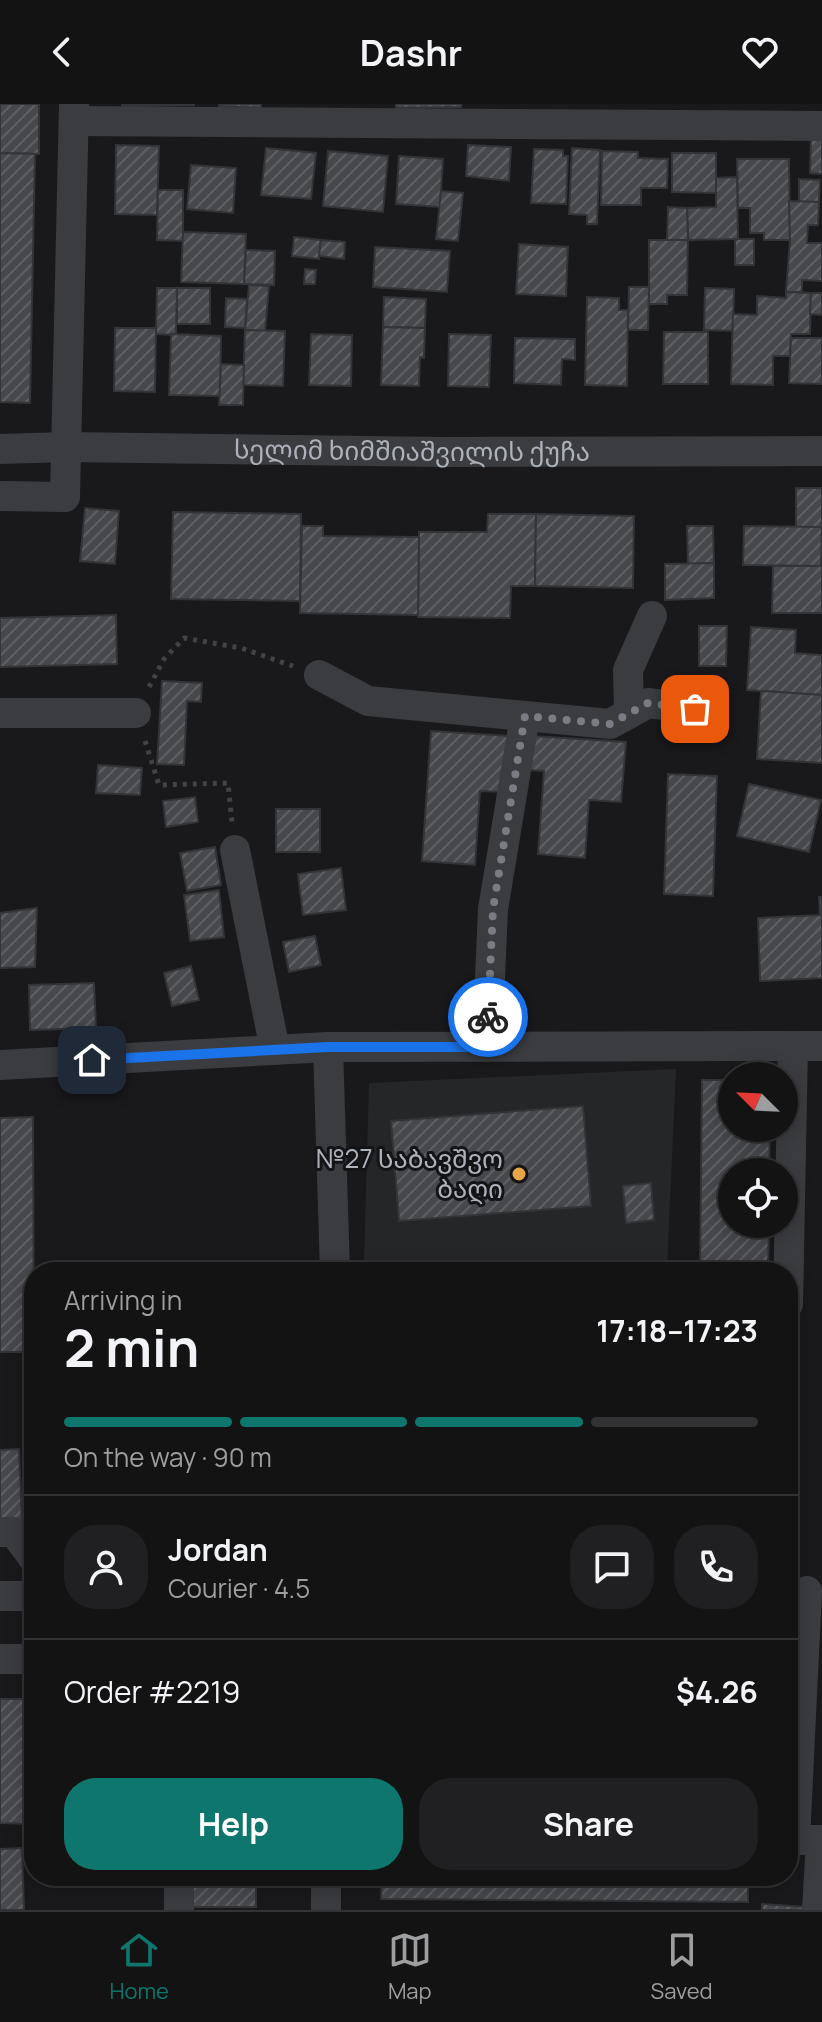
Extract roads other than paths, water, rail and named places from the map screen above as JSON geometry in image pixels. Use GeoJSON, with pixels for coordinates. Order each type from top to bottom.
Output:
{"type":"FeatureCollection","features":[{"type":"Feature","properties":{"kind":"street"},"geometry":{"type":"LineString","coordinates":[[0,496],[65,497],[74,112],[822,126]]}},
{"type":"Feature","properties":{"kind":"street","name":"სელიმ ხიმშიაშვილის ქუჩა"},"geometry":{"type":"LineString","coordinates":[[0,449],[822,451]]}},
{"type":"Feature","properties":{"kind":"street"},"geometry":{"type":"LineString","coordinates":[[629,714],[628,670],[652,616]]}},
{"type":"Feature","properties":{"kind":"street"},"geometry":{"type":"LineString","coordinates":[[319,675],[368,701],[610,724],[648,703],[695,709]]}},
{"type":"Feature","properties":{"kind":"street"},"geometry":{"type":"LineString","coordinates":[[0,713],[136,713]]}},
{"type":"Feature","properties":{"kind":"street"},"geometry":{"type":"LineString","coordinates":[[487,1047],[493,909],[525,716]]}},
{"type":"Feature","properties":{"kind":"street"},"geometry":{"type":"LineString","coordinates":[[235,850],[275,1050]]}},
{"type":"Feature","properties":{"kind":"street"},"geometry":{"type":"LineString","coordinates":[[0,1065],[328,1047],[808,1046],[791,1262]]}},
{"type":"Feature","properties":{"kind":"street"},"geometry":{"type":"LineString","coordinates":[[328,1047],[335,1262]]}},
{"type":"Feature","properties":{"kind":"street"},"geometry":{"type":"LineString","coordinates":[[0,1532],[14,1532],[24,1546]]}},
{"type":"Feature","properties":{"kind":"street"},"geometry":{"type":"LineString","coordinates":[[806,1591],[803,1746],[807,1840],[817,1910]]}},
{"type":"Feature","properties":{"kind":"street"},"geometry":{"type":"LineString","coordinates":[[0,1596],[24,1596]]}},
{"type":"Feature","properties":{"kind":"street"},"geometry":{"type":"LineString","coordinates":[[0,1659],[24,1659]]}},
{"type":"Feature","properties":{"kind":"street"},"geometry":{"type":"LineString","coordinates":[[179,1886],[179,1910]]}},
{"type":"Feature","properties":{"kind":"street"},"geometry":{"type":"LineString","coordinates":[[326,1886],[326,1910]]}},
{"type":"Feature","properties":{"kind":"place","name":"№27 საბავშვო ბაღი"},"geometry":{"type":"Point","coordinates":[519,1174]}}]}
